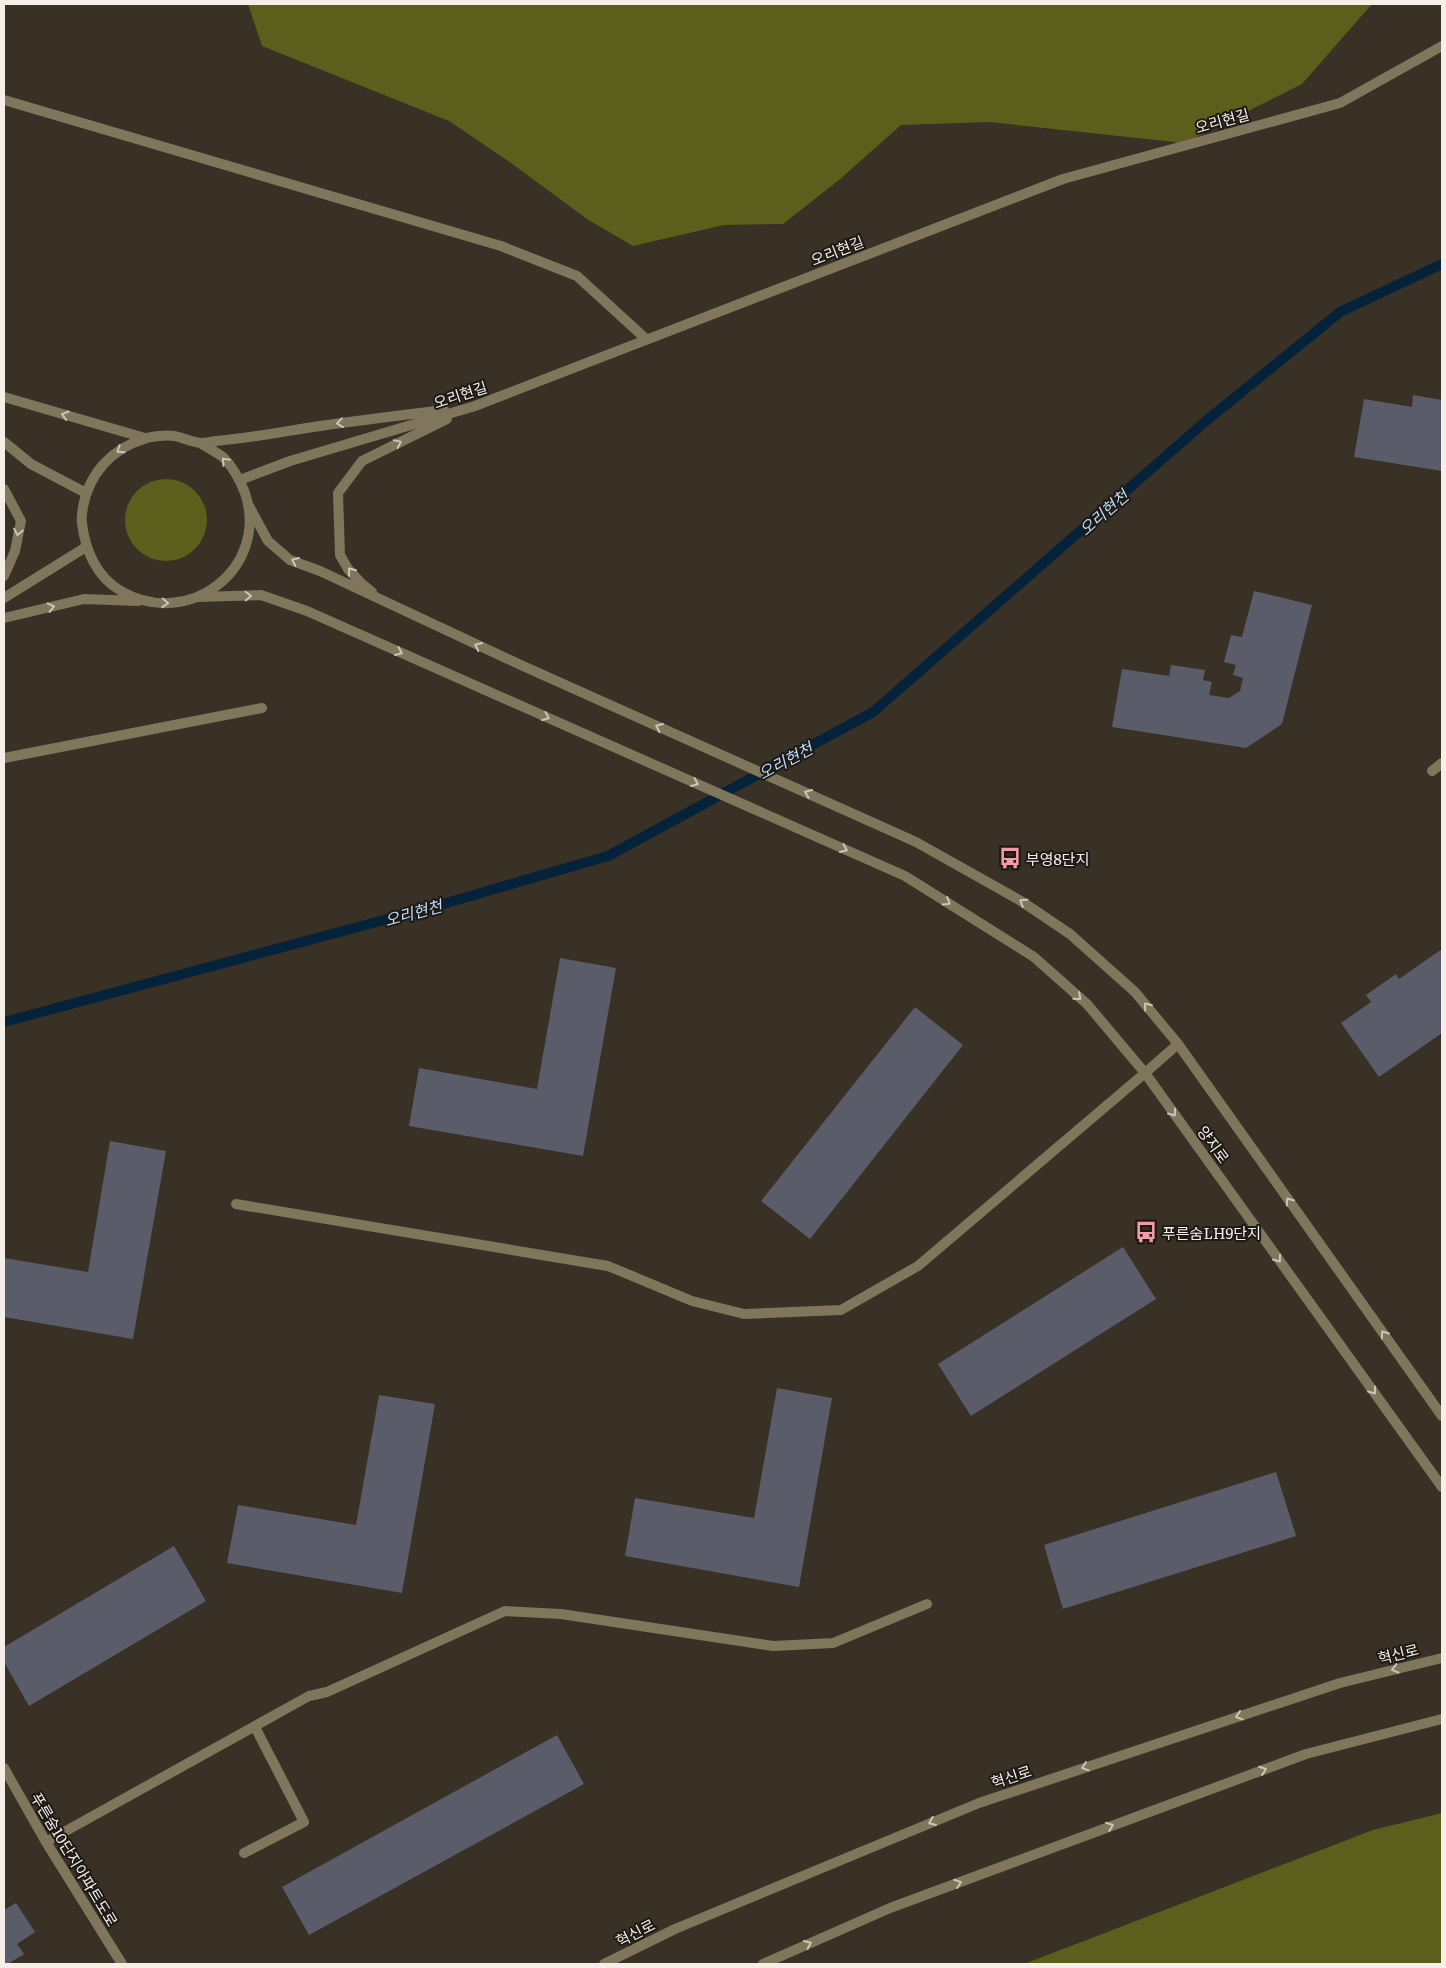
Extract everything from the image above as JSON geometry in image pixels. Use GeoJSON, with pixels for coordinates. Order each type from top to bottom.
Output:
{"type":"FeatureCollection","features":[{"type":"Feature","properties":{"kind":"street","name":"오리현길"},"geometry":{"type":"LineString","coordinates":[[240,480],[293,460],[475,406],[1063,179],[1340,103],[1442,46]]}},
{"type":"Feature","properties":{"kind":"street"},"geometry":{"type":"LineString","coordinates":[[4,100],[500,246],[577,276],[646,339]]}},
{"type":"Feature","properties":{"kind":"street"},"geometry":{"type":"LineString","coordinates":[[4,397],[145,438]]}},
{"type":"Feature","properties":{"kind":"street"},"geometry":{"type":"LineString","coordinates":[[200,443],[244,439],[321,426],[475,406]]}},
{"type":"Feature","properties":{"kind":"street"},"geometry":{"type":"LineString","coordinates":[[387,604],[360,582],[348,569],[340,554],[338,493],[362,461],[475,406]]}},
{"type":"Feature","properties":{"kind":"street"},"geometry":{"type":"LineString","coordinates":[[145,602],[119,591],[99,572],[86,547],[81,520],[86,493],[99,468],[119,449],[145,438],[173,436],[200,443],[223,458],[240,480],[249,506],[268,541],[290,560],[320,571],[387,604]]}},
{"type":"Feature","properties":{"kind":"street"},"geometry":{"type":"LineString","coordinates":[[4,442],[31,464],[86,493]]}},
{"type":"Feature","properties":{"kind":"street"},"geometry":{"type":"LineString","coordinates":[[4,489],[21,521],[15,551],[4,576]]}},
{"type":"Feature","properties":{"kind":"street"},"geometry":{"type":"LineString","coordinates":[[4,618],[84,599],[172,604],[199,597],[223,582],[240,560],[249,534],[249,506]]}},
{"type":"Feature","properties":{"kind":"street"},"geometry":{"type":"LineString","coordinates":[[4,598],[86,547]]}},
{"type":"Feature","properties":{"kind":"street","name":"양지로"},"geometry":{"type":"LineString","coordinates":[[199,597],[261,595],[307,611],[906,876],[1034,957],[1086,1004],[1144,1073],[1442,1487]]}},
{"type":"Feature","properties":{"kind":"street","name":"양지로"},"geometry":{"type":"LineString","coordinates":[[387,604],[916,842],[1022,901],[1070,934],[1136,992],[1178,1044],[1442,1416]]}},
{"type":"Feature","properties":{"kind":"street"},"geometry":{"type":"LineString","coordinates":[[4,758],[262,708]]}},
{"type":"Feature","properties":{"kind":"street"},"geometry":{"type":"LineString","coordinates":[[1432,771],[1442,763]]}},
{"type":"Feature","properties":{"kind":"street"},"geometry":{"type":"LineString","coordinates":[[236,1204],[608,1266],[692,1301],[744,1314],[842,1310],[918,1266],[1178,1044]]}},
{"type":"Feature","properties":{"kind":"street"},"geometry":{"type":"LineString","coordinates":[[46,1842],[309,1696],[327,1692],[506,1610],[560,1614],[773,1646],[832,1643],[927,1604]]}},
{"type":"Feature","properties":{"kind":"street","name":"혁신로"},"geometry":{"type":"LineString","coordinates":[[604,1964],[676,1929],[979,1803],[1340,1683],[1442,1658]]}},
{"type":"Feature","properties":{"kind":"street"},"geometry":{"type":"LineString","coordinates":[[763,1964],[890,1908],[1306,1754],[1442,1719]]}},
{"type":"Feature","properties":{"kind":"street"},"geometry":{"type":"LineString","coordinates":[[244,1854],[304,1822],[255,1727]]}},
{"type":"Feature","properties":{"kind":"street","name":"푸른숨10단지아파트도로"},"geometry":{"type":"LineString","coordinates":[[4,1768],[46,1842],[122,1964]]}},
{"type":"Feature","properties":{"kind":"green space"},"geometry":{"type":"Polygon","coordinates":[[[248,4],[1372,4],[1302,84],[1184,143],[989,122],[901,125],[839,180],[783,224],[724,225],[633,246],[587,219],[511,163],[449,121],[262,46],[248,4]]]}},
{"type":"Feature","properties":{"kind":"green space"},"geometry":{"type":"Polygon","coordinates":[[[166,479],[182,482],[195,491],[204,504],[207,520],[204,536],[195,549],[182,558],[166,561],[150,558],[137,549],[128,536],[125,520],[128,504],[137,491],[150,482],[166,479]]]}},
{"type":"Feature","properties":{"kind":"green space"},"geometry":{"type":"Polygon","coordinates":[[[1442,1813],[1442,1964],[1024,1964],[1373,1830],[1442,1813]]]}},
{"type":"Feature","properties":{"kind":"building"},"geometry":{"type":"Polygon","coordinates":[[[1413,395],[1442,400],[1442,471],[1354,457],[1364,399],[1412,407],[1413,395]]]}},
{"type":"Feature","properties":{"kind":"building"},"geometry":{"type":"Polygon","coordinates":[[[1254,591],[1312,605],[1282,724],[1246,748],[1112,727],[1122,669],[1169,676],[1171,665],[1205,670],[1203,680],[1212,682],[1209,695],[1229,698],[1240,691],[1243,678],[1233,675],[1236,665],[1224,662],[1231,635],[1242,637],[1254,591]]]}},
{"type":"Feature","properties":{"kind":"building"},"geometry":{"type":"Polygon","coordinates":[[[1442,949],[1442,1033],[1379,1077],[1341,1023],[1371,1002],[1366,995],[1396,974],[1399,979],[1442,949]]]}},
{"type":"Feature","properties":{"kind":"building"},"geometry":{"type":"Polygon","coordinates":[[[560,958],[616,968],[583,1156],[409,1126],[419,1068],[537,1089],[560,958]]]}},
{"type":"Feature","properties":{"kind":"building"},"geometry":{"type":"Polygon","coordinates":[[[915,1007],[963,1045],[810,1239],[761,1201],[915,1007]]]}},
{"type":"Feature","properties":{"kind":"building"},"geometry":{"type":"Polygon","coordinates":[[[110,1141],[166,1151],[133,1339],[4,1317],[4,1258],[88,1272],[110,1141]]]}},
{"type":"Feature","properties":{"kind":"building"},"geometry":{"type":"Polygon","coordinates":[[[1123,1247],[1156,1299],[971,1416],[938,1364],[1123,1247]]]}},
{"type":"Feature","properties":{"kind":"building"},"geometry":{"type":"Polygon","coordinates":[[[777,1388],[832,1398],[799,1587],[625,1556],[635,1498],[754,1518],[777,1388]]]}},
{"type":"Feature","properties":{"kind":"building"},"geometry":{"type":"Polygon","coordinates":[[[379,1395],[435,1404],[402,1593],[227,1563],[238,1505],[356,1525],[379,1395]]]}},
{"type":"Feature","properties":{"kind":"building"},"geometry":{"type":"Polygon","coordinates":[[[1276,1472],[1296,1536],[1063,1609],[1044,1545],[1276,1472]]]}},
{"type":"Feature","properties":{"kind":"building"},"geometry":{"type":"Polygon","coordinates":[[[174,1546],[206,1601],[29,1706],[4,1662],[4,1647],[174,1546]]]}},
{"type":"Feature","properties":{"kind":"building"},"geometry":{"type":"Polygon","coordinates":[[[557,1735],[584,1784],[309,1935],[282,1887],[557,1735]]]}},
{"type":"Feature","properties":{"kind":"building"},"geometry":{"type":"Polygon","coordinates":[[[16,1903],[35,1932],[17,1944],[24,1954],[8,1964],[4,1964],[4,1910],[16,1903]]]}},
{"type":"Feature","properties":{"kind":"waterway","name":"오리현천"},"geometry":{"type":"LineString","coordinates":[[4,1022],[436,906],[608,856],[873,712],[1206,421],[1340,312],[1442,264]]}},
{"type":"Feature","properties":{"kind":"place","name":"부영8단지"},"geometry":{"type":"Point","coordinates":[1010,858]}},
{"type":"Feature","properties":{"kind":"place","name":"푸른숨LH9단지"},"geometry":{"type":"Point","coordinates":[1146,1232]}}]}
